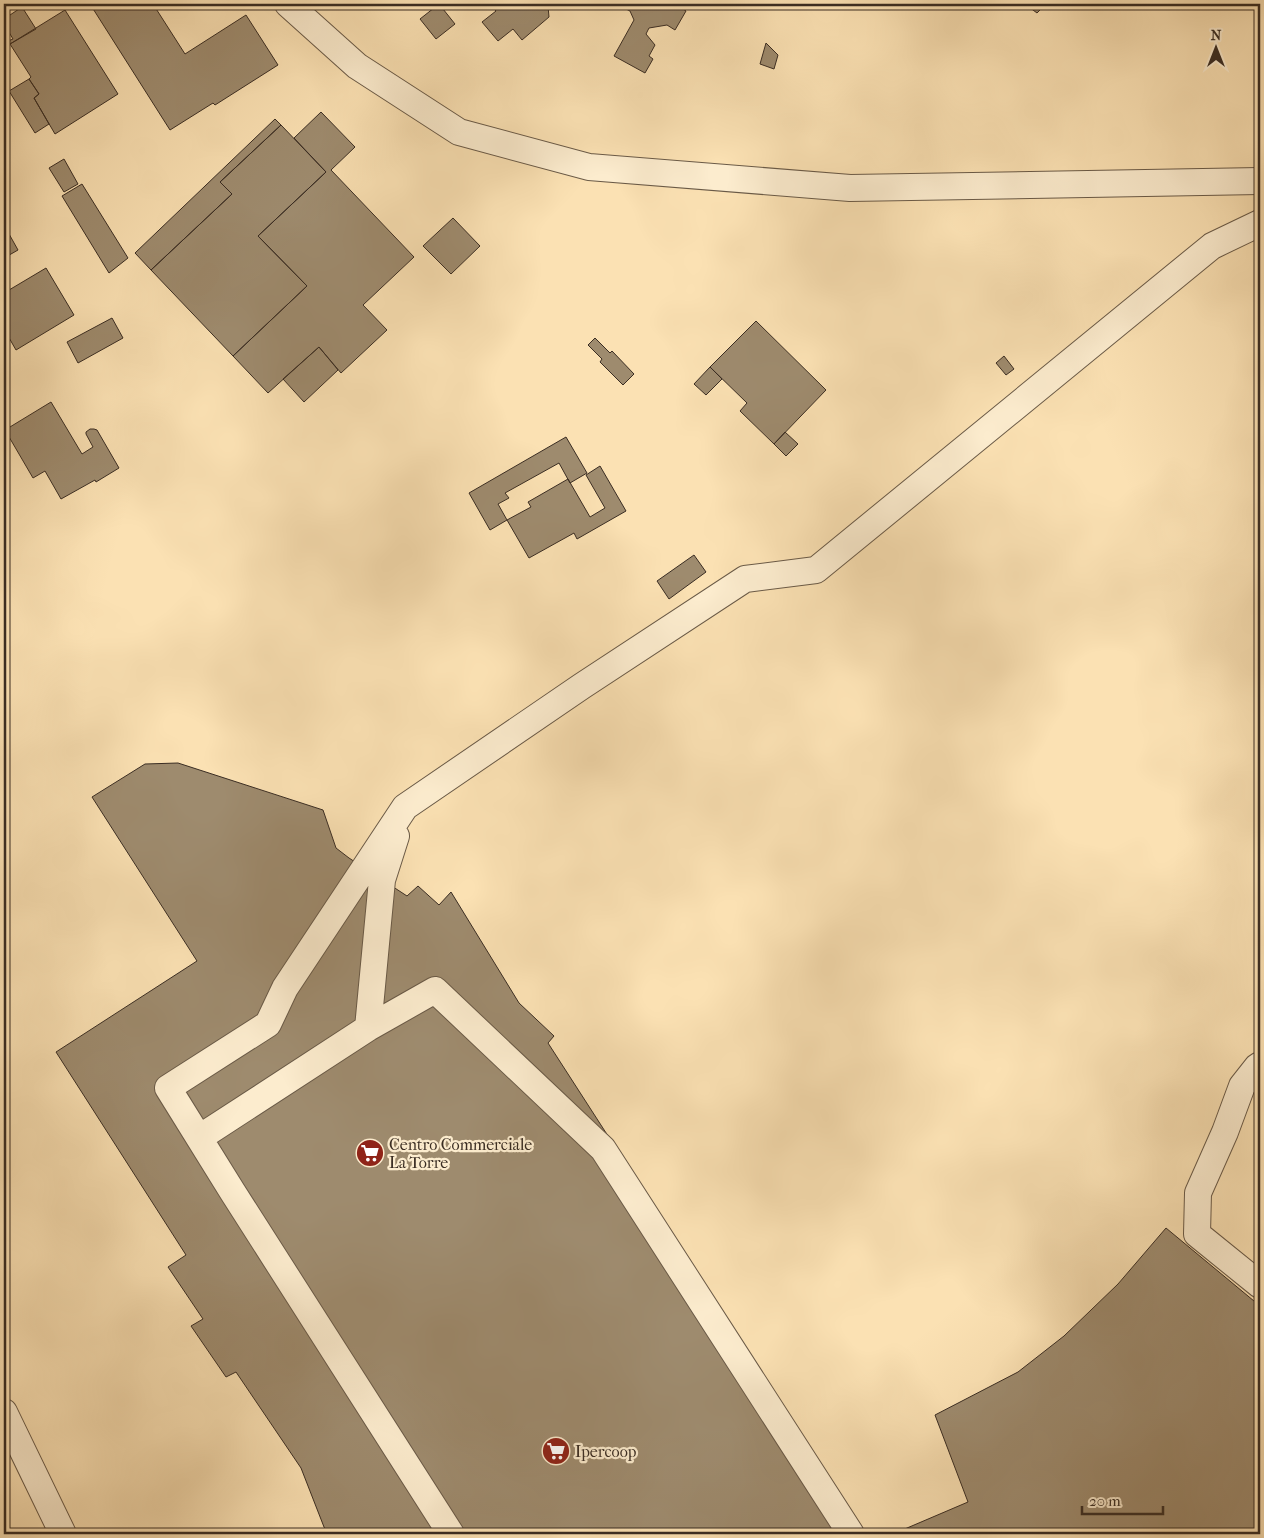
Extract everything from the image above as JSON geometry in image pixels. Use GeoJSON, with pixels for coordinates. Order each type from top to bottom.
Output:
{"type":"FeatureCollection","features":[{"type":"Feature","properties":{"kind":"street"},"geometry":{"type":"LineString","coordinates":[[288,4],[357,66],[459,132],[589,167],[850,188],[1260,181]]}},
{"type":"Feature","properties":{"kind":"street"},"geometry":{"type":"LineString","coordinates":[[451,1534],[168,1088],[268,1024],[285,988],[405,807],[582,686],[744,579],[816,570],[1212,246],[1260,223]]}},
{"type":"Feature","properties":{"kind":"street"},"geometry":{"type":"LineString","coordinates":[[368,1028],[382,880],[405,807]]}},
{"type":"Feature","properties":{"kind":"street"},"geometry":{"type":"LineString","coordinates":[[198,1138],[368,1028],[435,990],[603,1149],[851,1534]]}},
{"type":"Feature","properties":{"kind":"street"},"geometry":{"type":"LineString","coordinates":[[1260,1065],[1242,1086],[1225,1132],[1198,1193],[1197,1234],[1260,1285]]}},
{"type":"Feature","properties":{"kind":"street"},"geometry":{"type":"LineString","coordinates":[[4,1412],[63,1534]]}},
{"type":"Feature","properties":{"kind":"building"},"geometry":{"type":"Polygon","coordinates":[[[90,4],[153,4],[185,54],[246,15],[278,65],[215,105],[213,103],[170,130],[90,4]]]}},
{"type":"Feature","properties":{"kind":"building"},"geometry":{"type":"Polygon","coordinates":[[[439,4],[455,24],[436,39],[420,19],[439,4]]]}},
{"type":"Feature","properties":{"kind":"building"},"geometry":{"type":"Polygon","coordinates":[[[490,4],[547,4],[549,17],[522,40],[513,29],[498,41],[482,22],[496,11],[490,4]]]}},
{"type":"Feature","properties":{"kind":"building"},"geometry":{"type":"Polygon","coordinates":[[[626,4],[676,4],[686,11],[675,30],[667,25],[649,28],[646,34],[655,45],[649,56],[653,59],[645,73],[614,56],[634,20],[630,11],[624,8],[626,4]]]}},
{"type":"Feature","properties":{"kind":"building"},"geometry":{"type":"Polygon","coordinates":[[[1025,4],[1046,4],[1037,13],[1025,4]]]}},
{"type":"Feature","properties":{"kind":"building"},"geometry":{"type":"Polygon","coordinates":[[[22,7],[36,29],[10,44],[8,41],[13,39],[4,24],[4,19],[22,7]]]}},
{"type":"Feature","properties":{"kind":"building"},"geometry":{"type":"Polygon","coordinates":[[[65,10],[118,94],[55,134],[34,98],[39,94],[29,79],[31,77],[10,44],[65,10]]]}},
{"type":"Feature","properties":{"kind":"building"},"geometry":{"type":"Polygon","coordinates":[[[766,43],[778,55],[774,69],[760,64],[766,43]]]}},
{"type":"Feature","properties":{"kind":"building"},"geometry":{"type":"Polygon","coordinates":[[[29,79],[39,94],[34,98],[49,124],[35,133],[9,91],[29,79]]]}},
{"type":"Feature","properties":{"kind":"building"},"geometry":{"type":"Polygon","coordinates":[[[321,112],[355,147],[331,170],[414,257],[363,305],[387,330],[341,373],[319,347],[268,393],[233,356],[307,286],[258,236],[326,172],[294,138],[321,112]]]}},
{"type":"Feature","properties":{"kind":"building"},"geometry":{"type":"Polygon","coordinates":[[[275,119],[281,125],[220,182],[232,194],[151,270],[135,253],[275,119]]]}},
{"type":"Feature","properties":{"kind":"building"},"geometry":{"type":"Polygon","coordinates":[[[281,125],[326,172],[258,236],[307,286],[233,356],[151,270],[232,194],[220,182],[281,125]]]}},
{"type":"Feature","properties":{"kind":"building"},"geometry":{"type":"Polygon","coordinates":[[[64,159],[78,184],[64,192],[49,168],[64,159]]]}},
{"type":"Feature","properties":{"kind":"building"},"geometry":{"type":"Polygon","coordinates":[[[82,184],[128,258],[109,273],[62,196],[82,184]]]}},
{"type":"Feature","properties":{"kind":"building"},"geometry":{"type":"Polygon","coordinates":[[[453,218],[480,246],[451,274],[423,246],[453,218]]]}},
{"type":"Feature","properties":{"kind":"building"},"geometry":{"type":"Polygon","coordinates":[[[4,225],[18,250],[4,258],[4,225]]]}},
{"type":"Feature","properties":{"kind":"building"},"geometry":{"type":"Polygon","coordinates":[[[46,268],[74,315],[16,350],[4,329],[4,293],[46,268]]]}},
{"type":"Feature","properties":{"kind":"building"},"geometry":{"type":"Polygon","coordinates":[[[112,318],[123,338],[78,363],[67,342],[112,318]]]}},
{"type":"Feature","properties":{"kind":"building"},"geometry":{"type":"Polygon","coordinates":[[[756,321],[826,390],[774,444],[740,411],[747,403],[710,367],[756,321]]]}},
{"type":"Feature","properties":{"kind":"building"},"geometry":{"type":"Polygon","coordinates":[[[595,338],[610,353],[612,351],[634,374],[623,385],[600,362],[602,359],[588,345],[595,338]]]}},
{"type":"Feature","properties":{"kind":"building"},"geometry":{"type":"Polygon","coordinates":[[[319,347],[338,370],[304,402],[283,379],[319,347]]]}},
{"type":"Feature","properties":{"kind":"building"},"geometry":{"type":"Polygon","coordinates":[[[1004,356],[1014,369],[1006,375],[996,363],[1004,356]]]}},
{"type":"Feature","properties":{"kind":"building"},"geometry":{"type":"Polygon","coordinates":[[[710,367],[722,379],[706,395],[694,384],[710,367]]]}},
{"type":"Feature","properties":{"kind":"building"},"geometry":{"type":"Polygon","coordinates":[[[51,402],[82,454],[93,447],[86,432],[90,429],[97,430],[119,468],[96,482],[95,480],[61,499],[45,471],[33,478],[5,430],[51,402]]]}},
{"type":"Feature","properties":{"kind":"building"},"geometry":{"type":"Polygon","coordinates":[[[785,432],[798,444],[786,456],[774,444],[785,432]]]}},
{"type":"Feature","properties":{"kind":"building"},"geometry":{"type":"Polygon","coordinates":[[[566,437],[587,473],[570,483],[559,463],[505,493],[509,498],[498,504],[507,520],[490,530],[469,493],[566,437]]]}},
{"type":"Feature","properties":{"kind":"building"},"geometry":{"type":"Polygon","coordinates":[[[600,466],[626,511],[577,539],[574,533],[529,558],[507,520],[531,507],[528,502],[568,479],[590,517],[605,508],[586,475],[600,466]]]}},
{"type":"Feature","properties":{"kind":"building"},"geometry":{"type":"Polygon","coordinates":[[[694,555],[706,572],[669,599],[657,581],[694,555]]]}},
{"type":"Feature","properties":{"kind":"building","name":"Centro Commerciale La Torre"},"geometry":{"type":"Polygon","coordinates":[[[178,763],[323,810],[336,848],[407,896],[418,886],[439,905],[451,892],[519,1003],[554,1036],[548,1043],[865,1534],[328,1534],[301,1468],[236,1372],[226,1377],[191,1326],[203,1319],[168,1267],[186,1255],[56,1052],[197,961],[92,797],[145,764],[178,763]]]}},
{"type":"Feature","properties":{"kind":"building"},"geometry":{"type":"Polygon","coordinates":[[[1166,1228],[1260,1306],[1260,1534],[893,1534],[968,1502],[935,1415],[1018,1372],[1064,1336],[1118,1284],[1166,1228]]]}},
{"type":"Feature","properties":{"kind":"place","name":"Centro Commerciale La Torre"},"geometry":{"type":"Point","coordinates":[370,1153]}},
{"type":"Feature","properties":{"kind":"place","name":"Ipercoop"},"geometry":{"type":"Point","coordinates":[556,1451]}}]}
